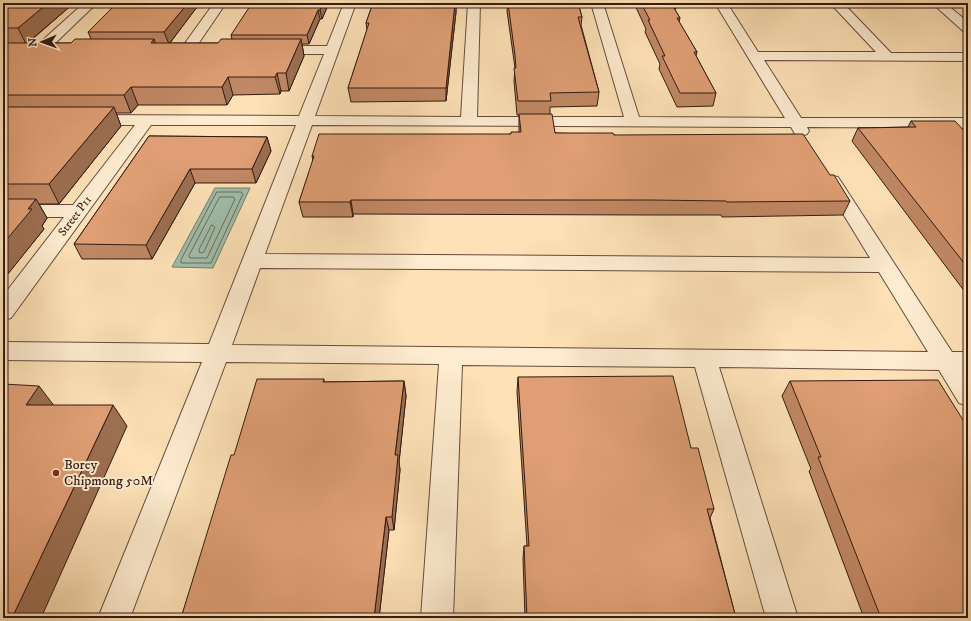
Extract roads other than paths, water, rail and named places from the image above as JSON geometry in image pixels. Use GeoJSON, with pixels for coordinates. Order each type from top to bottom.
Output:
{"type":"FeatureCollection","features":[{"type":"Feature","properties":{"kind":"street"},"geometry":{"type":"LineString","coordinates":[[40,50],[90,3]]}},
{"type":"Feature","properties":{"kind":"street"},"geometry":{"type":"LineString","coordinates":[[186,50],[220,3]]}},
{"type":"Feature","properties":{"kind":"street"},"geometry":{"type":"LineString","coordinates":[[114,618],[218,354],[350,3]]}},
{"type":"Feature","properties":{"kind":"street"},"geometry":{"type":"LineString","coordinates":[[469,121],[474,3]]}},
{"type":"Feature","properties":{"kind":"street"},"geometry":{"type":"LineString","coordinates":[[597,3],[633,122]]}},
{"type":"Feature","properties":{"kind":"street"},"geometry":{"type":"LineString","coordinates":[[721,3],[812,148]]}},
{"type":"Feature","properties":{"kind":"street"},"geometry":{"type":"LineString","coordinates":[[836,3],[887,56]]}},
{"type":"Feature","properties":{"kind":"street"},"geometry":{"type":"LineString","coordinates":[[938,3],[968,28]]}},
{"type":"Feature","properties":{"kind":"street"},"geometry":{"type":"LineString","coordinates":[[25,50],[55,50]]}},
{"type":"Feature","properties":{"kind":"street"},"geometry":{"type":"LineString","coordinates":[[171,50],[202,50]]}},
{"type":"Feature","properties":{"kind":"street"},"geometry":{"type":"LineString","coordinates":[[263,50],[332,50]]}},
{"type":"Feature","properties":{"kind":"street"},"geometry":{"type":"LineString","coordinates":[[754,56],[968,57]]}},
{"type":"Feature","properties":{"kind":"street"},"geometry":{"type":"LineString","coordinates":[[75,120],[795,122],[966,125]]}},
{"type":"Feature","properties":{"kind":"street","name":"Street P11"},"geometry":{"type":"LineString","coordinates":[[3,312],[147,120]]}},
{"type":"Feature","properties":{"kind":"street"},"geometry":{"type":"LineString","coordinates":[[824,168],[885,265],[957,361],[968,396]]}},
{"type":"Feature","properties":{"kind":"street"},"geometry":{"type":"LineString","coordinates":[[3,211],[79,211]]}},
{"type":"Feature","properties":{"kind":"street"},"geometry":{"type":"LineString","coordinates":[[252,261],[885,265]]}},
{"type":"Feature","properties":{"kind":"street"},"geometry":{"type":"LineString","coordinates":[[3,351],[957,361]]}},
{"type":"Feature","properties":{"kind":"street"},"geometry":{"type":"LineString","coordinates":[[437,618],[451,356]]}},
{"type":"Feature","properties":{"kind":"street"},"geometry":{"type":"LineString","coordinates":[[705,359],[782,618]]}},
{"type":"Feature","properties":{"kind":"water"},"geometry":{"type":"Polygon","coordinates":[[[215,188],[250,188],[213,268],[172,267],[215,188]]]}},
{"type":"Feature","properties":{"kind":"place","name":"Borey Chipmong 50M"},"geometry":{"type":"Point","coordinates":[56,473]}}]}
